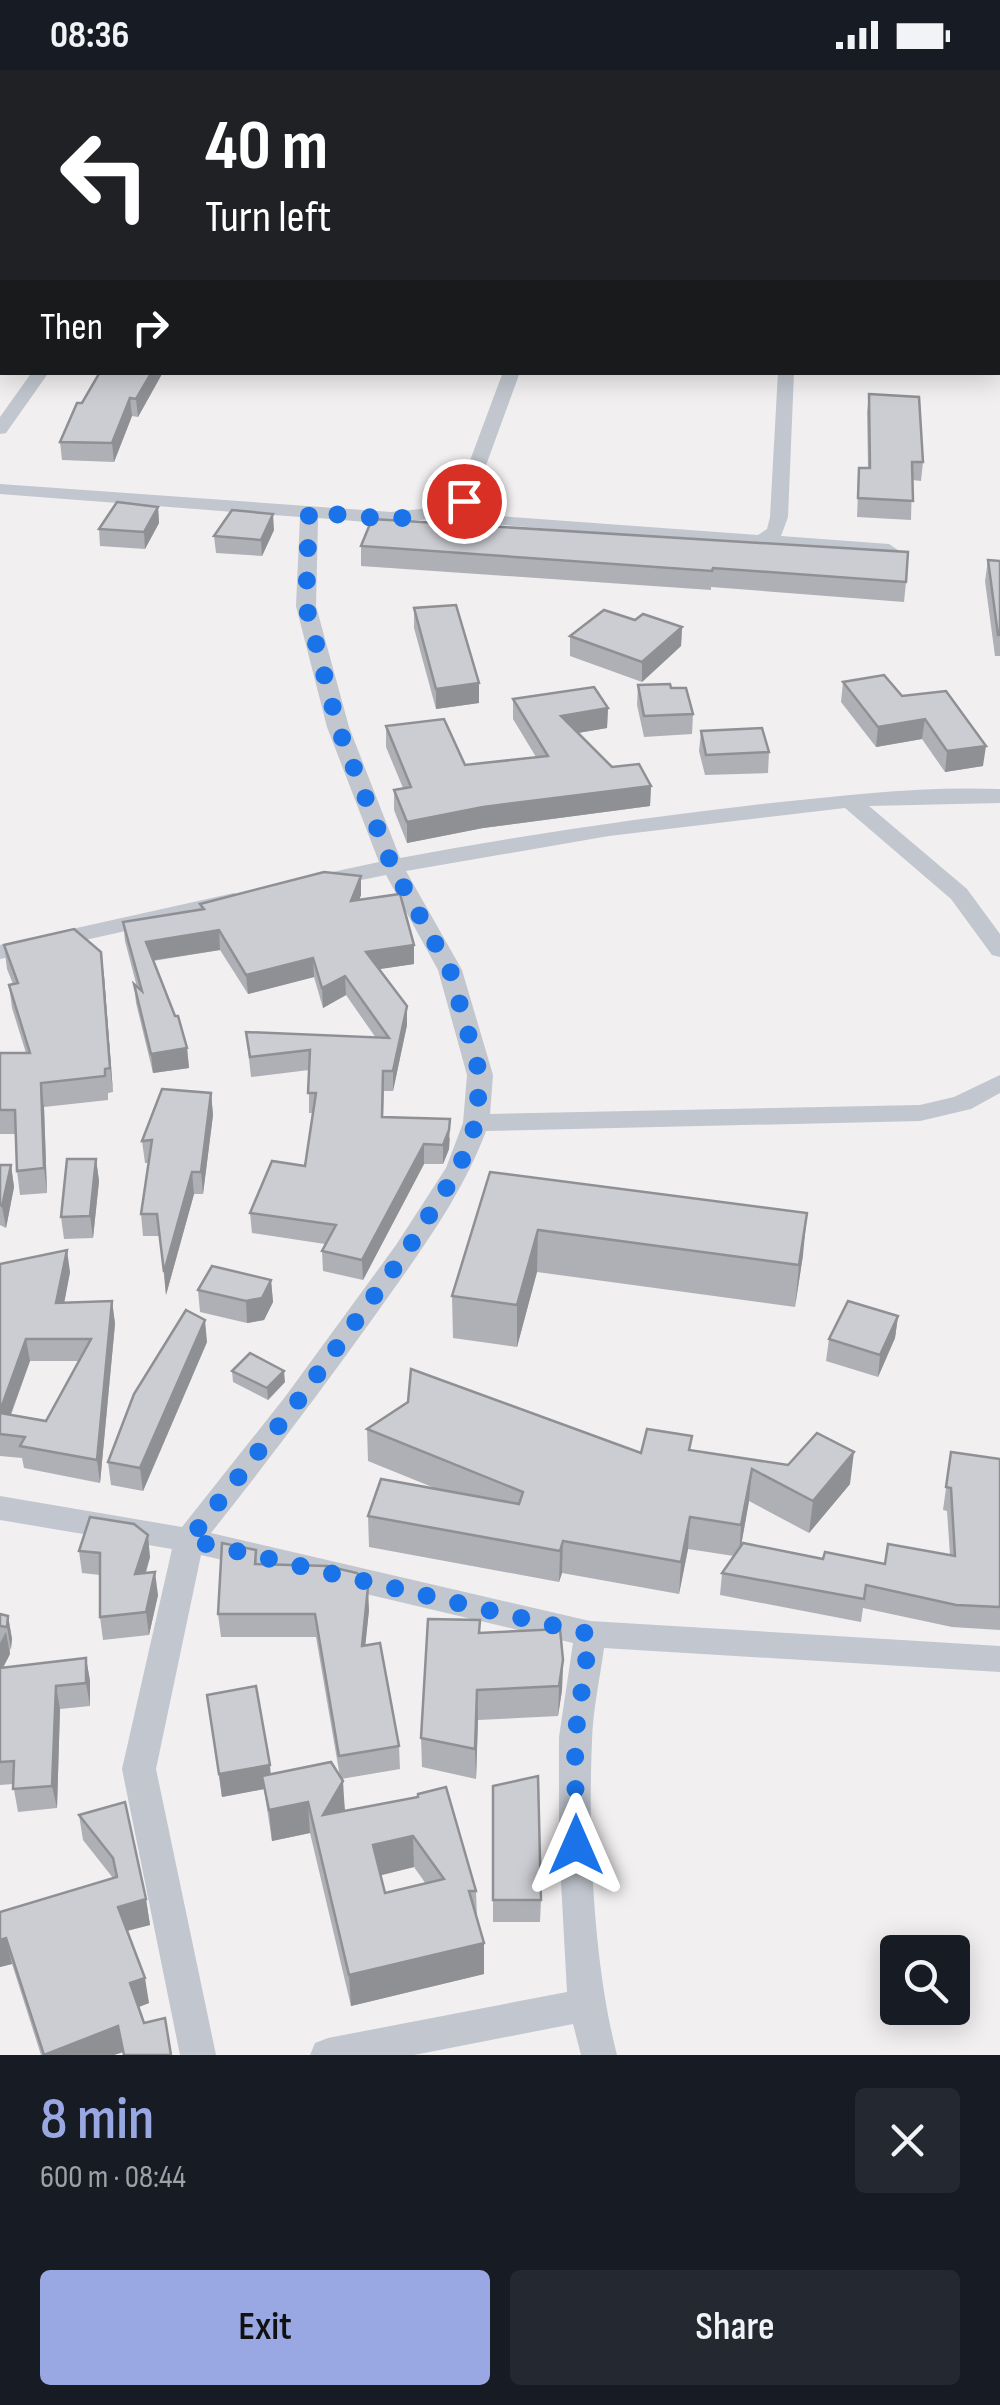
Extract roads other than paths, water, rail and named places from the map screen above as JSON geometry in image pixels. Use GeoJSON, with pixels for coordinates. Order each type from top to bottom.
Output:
{"type":"FeatureCollection","features":[{"type":"Feature","properties":{"kind":"street"},"geometry":{"type":"LineString","coordinates":[[0,430],[39,375]]}},
{"type":"Feature","properties":{"kind":"street"},"geometry":{"type":"LineString","coordinates":[[426,516],[446,512],[464,501],[511,375]]}},
{"type":"Feature","properties":{"kind":"street"},"geometry":{"type":"LineString","coordinates":[[763,540],[776,531],[778,517],[786,375]]}},
{"type":"Feature","properties":{"kind":"street"},"geometry":{"type":"LineString","coordinates":[[0,488],[889,550]]}},
{"type":"Feature","properties":{"kind":"street"},"geometry":{"type":"LineString","coordinates":[[198,2055],[139,1769],[189,1540],[295,1405],[406,1252],[459,1168],[476,1123],[480,1075],[450,970],[392,866],[338,727],[306,606],[309,512]]}},
{"type":"Feature","properties":{"kind":"street"},"geometry":{"type":"LineString","coordinates":[[295,887],[392,866],[677,820],[851,802],[1000,796]]}},
{"type":"Feature","properties":{"kind":"street"},"geometry":{"type":"LineString","coordinates":[[851,802],[960,894],[1000,950]]}},
{"type":"Feature","properties":{"kind":"street"},"geometry":{"type":"LineString","coordinates":[[0,952],[256,895]]}},
{"type":"Feature","properties":{"kind":"street"},"geometry":{"type":"LineString","coordinates":[[476,1123],[920,1113],[962,1102],[1000,1083]]}},
{"type":"Feature","properties":{"kind":"street"},"geometry":{"type":"LineString","coordinates":[[962,1102],[1000,1107]]}},
{"type":"Feature","properties":{"kind":"street"},"geometry":{"type":"LineString","coordinates":[[0,1508],[189,1540],[590,1634],[1000,1659]]}},
{"type":"Feature","properties":{"kind":"street"},"geometry":{"type":"LineString","coordinates":[[590,1634],[575,1737],[576,1845],[586,2005],[599,2055]]}},
{"type":"Feature","properties":{"kind":"street"},"geometry":{"type":"LineString","coordinates":[[328,2055],[586,2005]]}}]}
